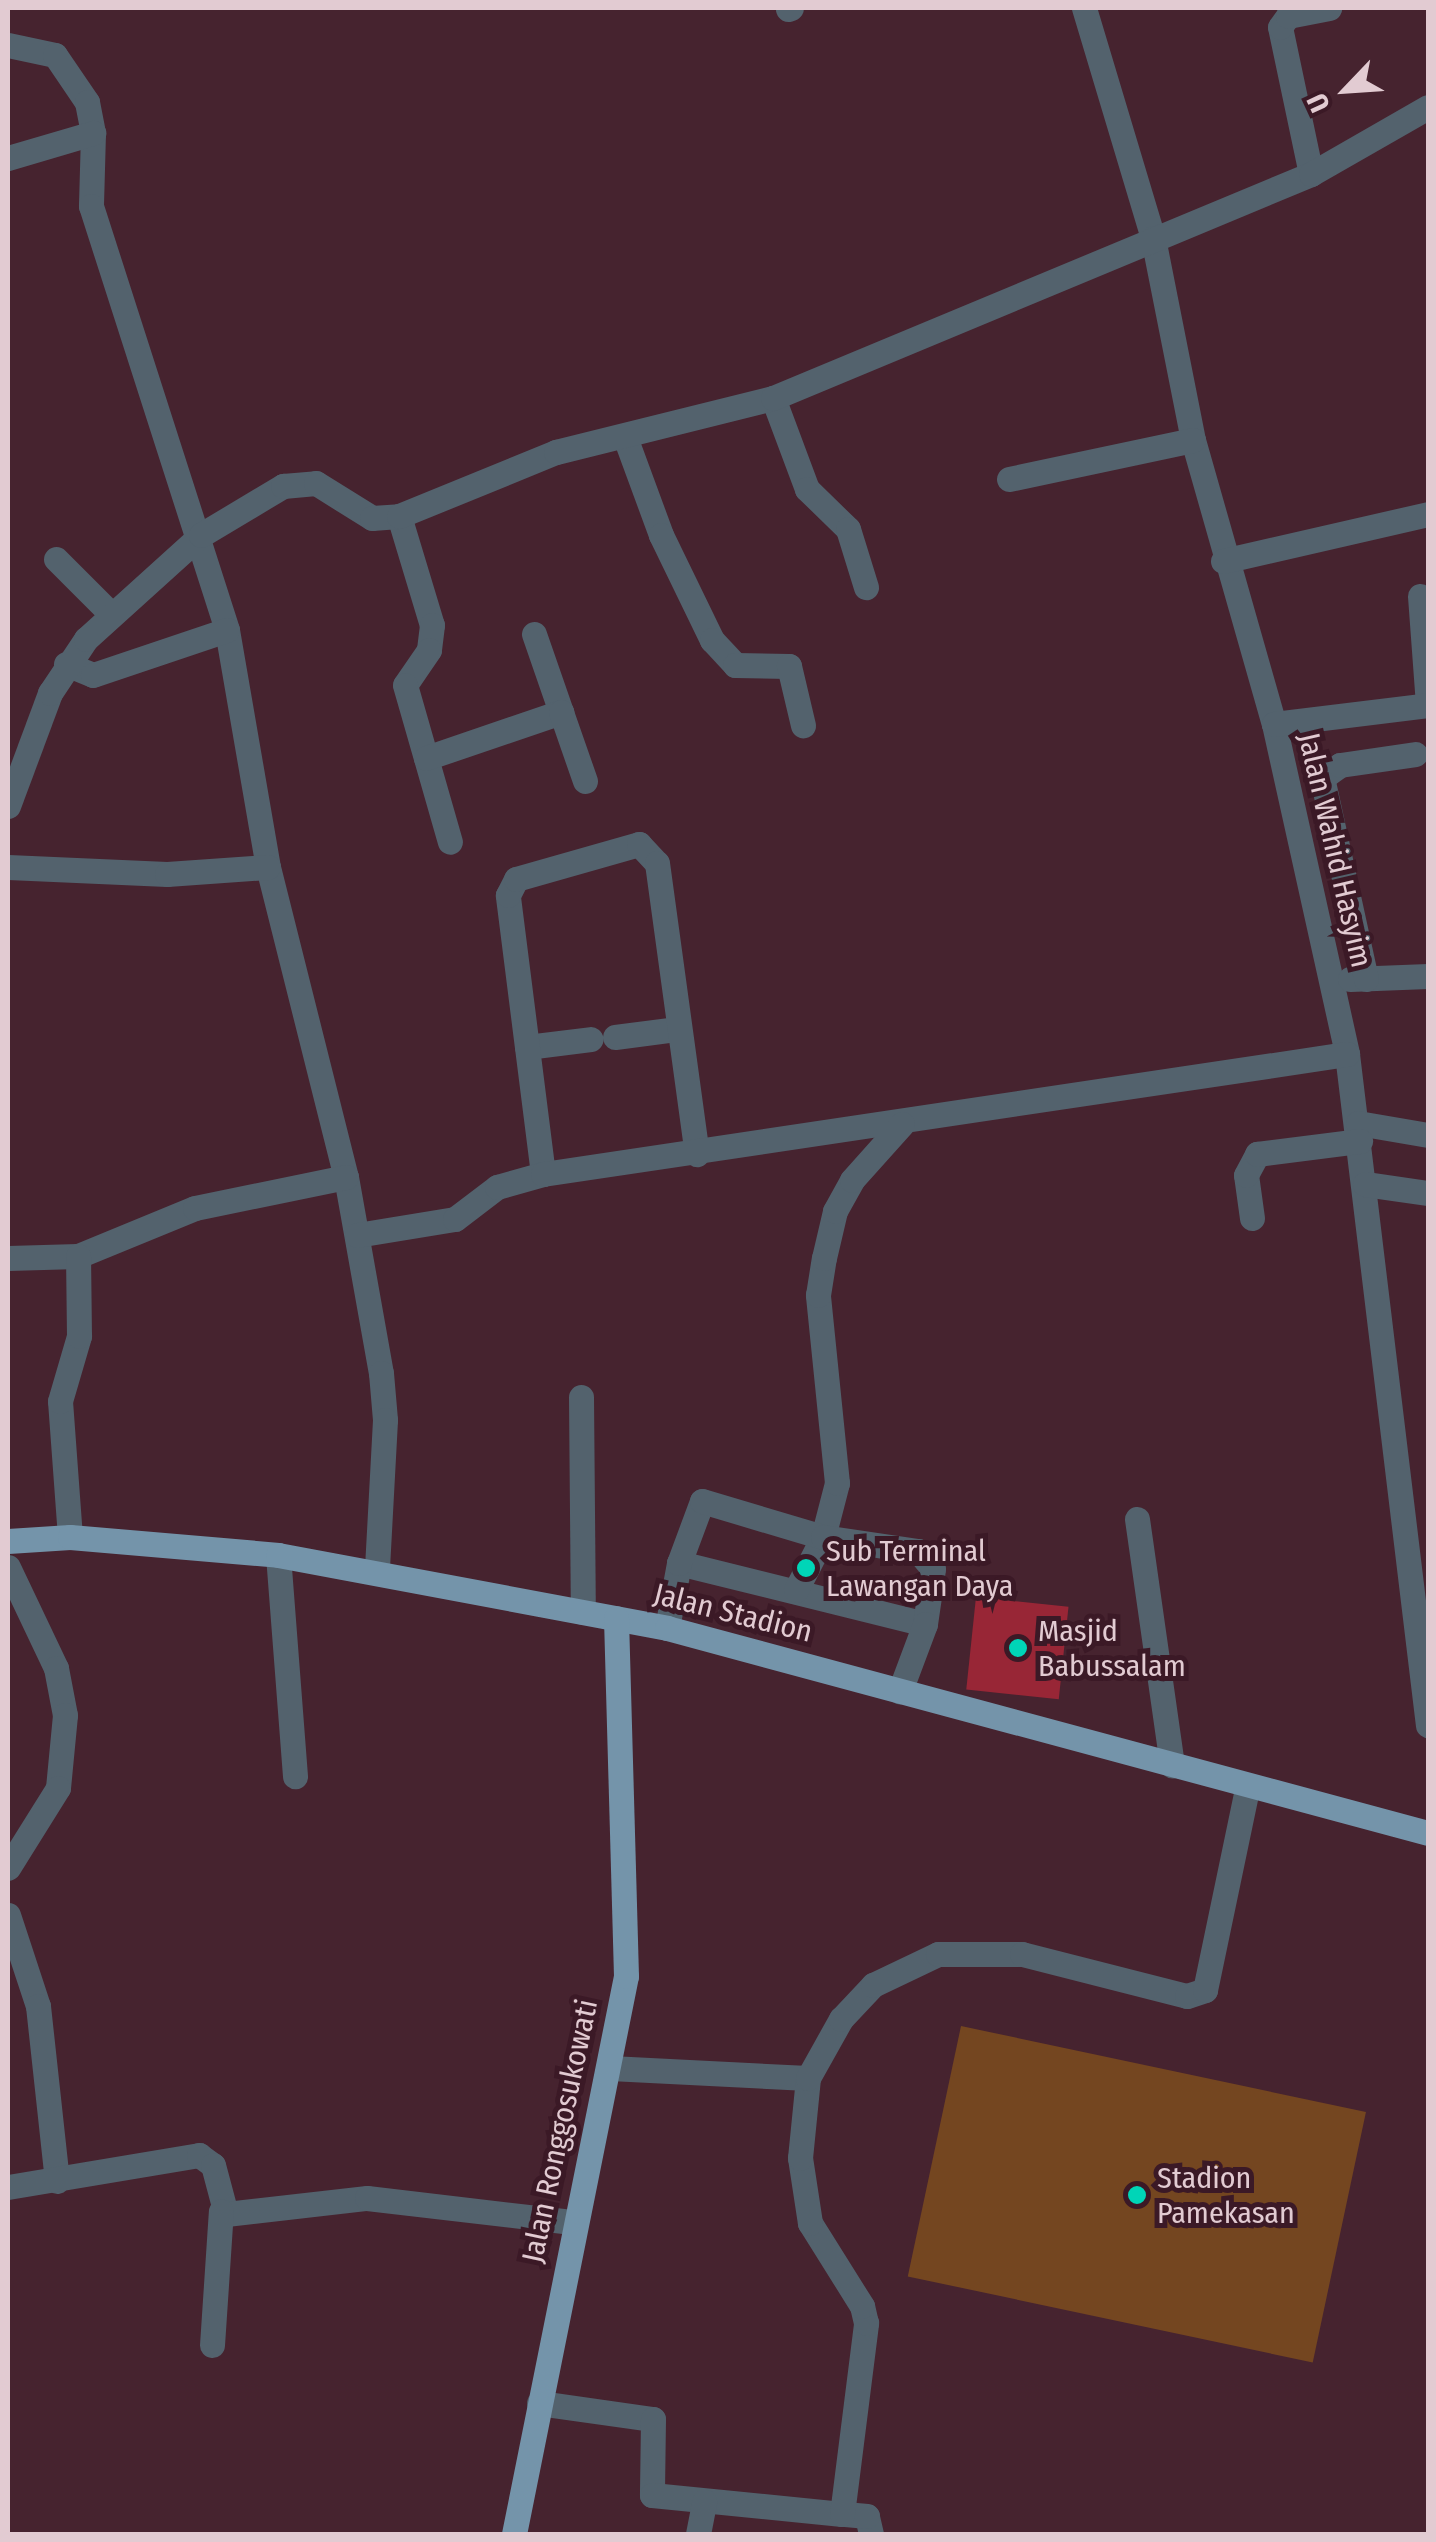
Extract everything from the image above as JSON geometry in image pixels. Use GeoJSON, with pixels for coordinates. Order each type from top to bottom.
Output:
{"type":"FeatureCollection","features":[{"type":"Feature","properties":{"kind":"main road","name":"Jalan Stadion"},"geometry":{"type":"LineString","coordinates":[[8,1541],[70,1536],[278,1555],[376,1569],[667,1628],[1247,1789],[1428,1834]]}},
{"type":"Feature","properties":{"kind":"main road","name":"Jalan Ronggosukowati"},"geometry":{"type":"LineString","coordinates":[[514,2534],[572,2222],[610,2068],[627,1930],[619,1858],[616,1618]]}},
{"type":"Feature","properties":{"kind":"street","name":"Jalan Wahid Hasyim"},"geometry":{"type":"LineString","coordinates":[[1084,8],[1153,238],[1193,440],[1223,561],[1274,724],[1347,1054],[1428,1725]]}},
{"type":"Feature","properties":{"kind":"street"},"geometry":{"type":"LineString","coordinates":[[1311,174],[1280,27],[1288,16],[1329,8]]}},
{"type":"Feature","properties":{"kind":"street"},"geometry":{"type":"LineString","coordinates":[[8,45],[43,49],[67,67],[87,102],[94,133],[91,206],[201,535],[227,630],[268,866],[357,1235],[385,1420],[376,1569]]}},
{"type":"Feature","properties":{"kind":"street"},"geometry":{"type":"LineString","coordinates":[[8,806],[66,664],[110,613],[201,535],[299,482],[316,483],[372,518],[399,516],[556,452],[774,398],[1311,174],[1428,107]]}},
{"type":"Feature","properties":{"kind":"street"},"geometry":{"type":"LineString","coordinates":[[8,158],[94,133]]}},
{"type":"Feature","properties":{"kind":"street"},"geometry":{"type":"LineString","coordinates":[[774,398],[807,489],[848,529],[866,587]]}},
{"type":"Feature","properties":{"kind":"street"},"geometry":{"type":"LineString","coordinates":[[625,437],[665,546],[712,640],[735,665],[789,666],[803,724]]}},
{"type":"Feature","properties":{"kind":"street"},"geometry":{"type":"LineString","coordinates":[[1010,478],[1193,440]]}},
{"type":"Feature","properties":{"kind":"street"},"geometry":{"type":"LineString","coordinates":[[1223,561],[1428,514]]}},
{"type":"Feature","properties":{"kind":"street"},"geometry":{"type":"LineString","coordinates":[[399,516],[432,625],[429,650],[405,685],[450,842]]}},
{"type":"Feature","properties":{"kind":"street"},"geometry":{"type":"LineString","coordinates":[[56,559],[110,613]]}},
{"type":"Feature","properties":{"kind":"street"},"geometry":{"type":"LineString","coordinates":[[1274,724],[1428,705],[1420,596]]}},
{"type":"Feature","properties":{"kind":"street"},"geometry":{"type":"LineString","coordinates":[[66,664],[76,673],[94,674],[227,630]]}},
{"type":"Feature","properties":{"kind":"street"},"geometry":{"type":"LineString","coordinates":[[534,634],[585,781]]}},
{"type":"Feature","properties":{"kind":"street"},"geometry":{"type":"LineString","coordinates":[[426,758],[562,712]]}},
{"type":"Feature","properties":{"kind":"street"},"geometry":{"type":"LineString","coordinates":[[1366,979],[1322,774],[1340,765],[1415,754]]}},
{"type":"Feature","properties":{"kind":"street"},"geometry":{"type":"LineString","coordinates":[[543,1174],[508,895],[516,879],[639,844],[656,855],[697,1154]]}},
{"type":"Feature","properties":{"kind":"street"},"geometry":{"type":"LineString","coordinates":[[8,867],[167,874],[268,866]]}},
{"type":"Feature","properties":{"kind":"street"},"geometry":{"type":"LineString","coordinates":[[1330,977],[1428,976]]}},
{"type":"Feature","properties":{"kind":"street"},"geometry":{"type":"LineString","coordinates":[[527,1047],[678,1029]]}},
{"type":"Feature","properties":{"kind":"street"},"geometry":{"type":"LineString","coordinates":[[357,1235],[454,1219],[497,1187],[543,1174],[902,1124],[1347,1054]]}},
{"type":"Feature","properties":{"kind":"street"},"geometry":{"type":"LineString","coordinates":[[796,1590],[823,1537],[837,1483],[818,1295],[824,1258],[835,1211],[852,1180],[902,1124]]}},
{"type":"Feature","properties":{"kind":"street"},"geometry":{"type":"LineString","coordinates":[[1252,1218],[1246,1175],[1257,1154],[1359,1132],[1428,1134]]}},
{"type":"Feature","properties":{"kind":"street"},"geometry":{"type":"LineString","coordinates":[[8,1258],[78,1256],[195,1208],[346,1177]]}},
{"type":"Feature","properties":{"kind":"street"},"geometry":{"type":"LineString","coordinates":[[1365,1184],[1428,1193]]}},
{"type":"Feature","properties":{"kind":"street"},"geometry":{"type":"LineString","coordinates":[[70,1536],[60,1401],[79,1336],[78,1256]]}},
{"type":"Feature","properties":{"kind":"street"},"geometry":{"type":"LineString","coordinates":[[580,1397],[583,1612]]}},
{"type":"Feature","properties":{"kind":"street"},"geometry":{"type":"LineString","coordinates":[[667,1628],[680,1563],[702,1502],[823,1537],[918,1550],[933,1569],[925,1624],[900,1691]]}},
{"type":"Feature","properties":{"kind":"street"},"geometry":{"type":"LineString","coordinates":[[1137,1519],[1172,1766]]}},
{"type":"Feature","properties":{"kind":"street"},"geometry":{"type":"LineString","coordinates":[[278,1555],[295,1776]]}},
{"type":"Feature","properties":{"kind":"street"},"geometry":{"type":"LineString","coordinates":[[680,1563],[925,1624]]}},
{"type":"Feature","properties":{"kind":"street"},"geometry":{"type":"LineString","coordinates":[[8,1567],[56,1668],[65,1742],[58,1788],[8,1868]]}},
{"type":"Feature","properties":{"kind":"street"},"geometry":{"type":"LineString","coordinates":[[842,2514],[866,2323],[810,2223],[800,2158],[808,2078],[841,2019],[873,1985],[938,1954],[1022,1954],[1187,1996],[1205,1990],[1247,1789]]}},
{"type":"Feature","properties":{"kind":"street"},"geometry":{"type":"LineString","coordinates":[[8,1915],[38,2006],[57,2181]]}},
{"type":"Feature","properties":{"kind":"street"},"geometry":{"type":"LineString","coordinates":[[610,2068],[808,2078]]}},
{"type":"Feature","properties":{"kind":"street"},"geometry":{"type":"LineString","coordinates":[[8,2186],[57,2181],[199,2154],[212,2165],[221,2211],[212,2344]]}},
{"type":"Feature","properties":{"kind":"street"},"geometry":{"type":"LineString","coordinates":[[221,2211],[366,2198],[572,2222]]}},
{"type":"Feature","properties":{"kind":"street"},"geometry":{"type":"LineString","coordinates":[[538,2403],[648,2416],[656,2425],[649,2492],[704,2502],[760,2501],[867,2516],[871,2534]]}},
{"type":"Feature","properties":{"kind":"street"},"geometry":{"type":"LineString","coordinates":[[698,2534],[704,2502]]}},
{"type":"Feature","properties":{"kind":"shaded area","name":"Stadion Pamekasan"},"geometry":{"type":"Polygon","coordinates":[[[961,2026],[1366,2112],[1313,2362],[908,2276],[961,2026]]]}},
{"type":"Feature","properties":{"kind":"building","name":"Masjid Babussalam"},"geometry":{"type":"Polygon","coordinates":[[[976,1597],[1068,1607],[1059,1699],[966,1689],[976,1597]]]}},
{"type":"Feature","properties":{"kind":"place","name":"Sub Terminal Lawangan Daya"},"geometry":{"type":"Point","coordinates":[806,1568]}},
{"type":"Feature","properties":{"kind":"place","name":"Masjid Babussalam"},"geometry":{"type":"Point","coordinates":[1018,1648]}},
{"type":"Feature","properties":{"kind":"place","name":"Stadion Pamekasan"},"geometry":{"type":"Point","coordinates":[1137,2195]}}]}
